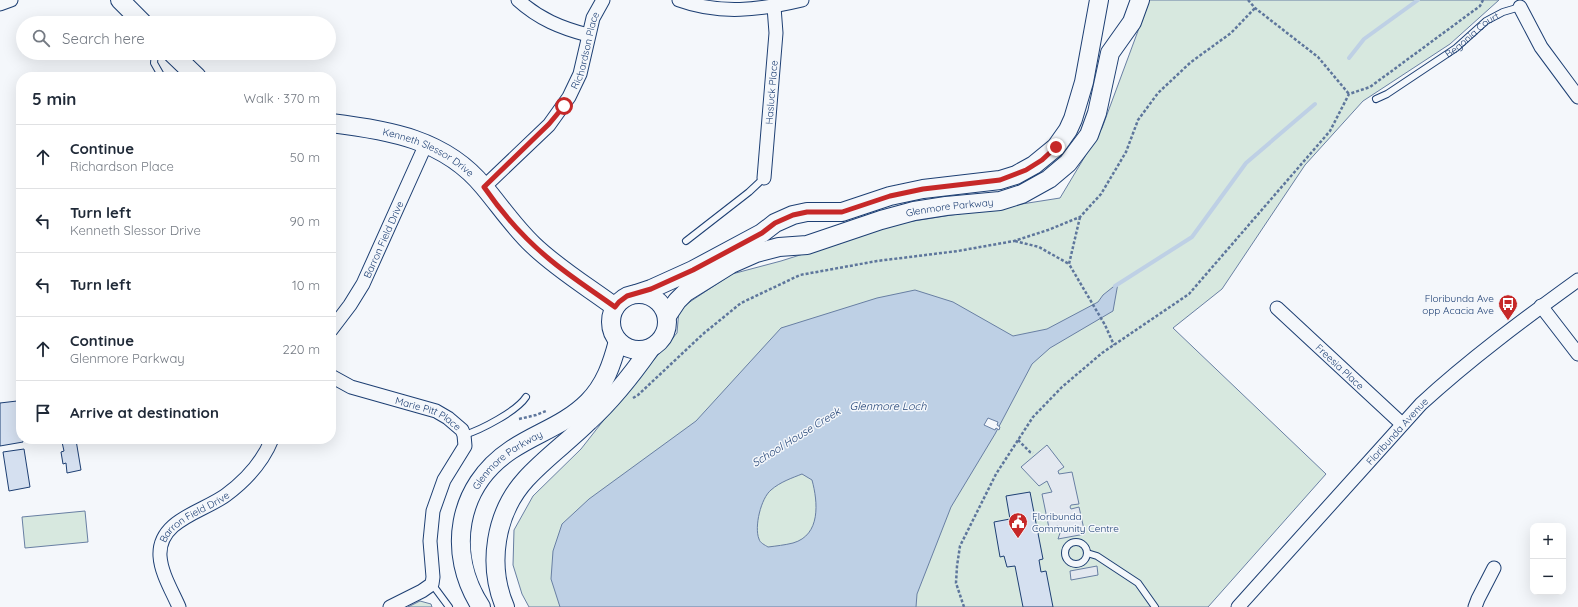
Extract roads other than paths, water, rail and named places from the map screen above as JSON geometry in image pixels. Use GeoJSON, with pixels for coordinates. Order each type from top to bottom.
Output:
{"type":"FeatureCollection","features":[{"type":"Feature","properties":{"kind":"main road"},"geometry":{"type":"LineString","coordinates":[[120,0],[136,16]]}},
{"type":"Feature","properties":{"kind":"main road","name":"Glenmore Parkway"},"geometry":{"type":"LineString","coordinates":[[636,294],[651,289],[693,270],[762,233],[775,223],[793,215],[807,212],[842,212],[890,196],[923,189],[1000,180],[1016,175],[1034,165],[1056,147],[1073,119],[1084,82],[1099,0]]}},
{"type":"Feature","properties":{"kind":"main road","name":"Glenmore Parkway"},"geometry":{"type":"LineString","coordinates":[[667,316],[677,301],[686,292],[724,268],[756,253],[779,247],[807,245],[881,220],[914,211],[1000,200],[1022,194],[1049,179],[1072,158],[1089,135],[1097,113],[1110,53],[1132,22],[1140,0]]}},
{"type":"Feature","properties":{"kind":"main road"},"geometry":{"type":"LineString","coordinates":[[179,60],[192,72]]}},
{"type":"Feature","properties":{"kind":"main road","name":"Kenneth Slessor Drive"},"geometry":{"type":"LineString","coordinates":[[336,124],[386,131],[412,138],[458,162],[471,172],[497,205],[532,244],[549,259],[615,307]]}},
{"type":"Feature","properties":{"kind":"main road"},"geometry":{"type":"LineString","coordinates":[[636,294],[646,294],[657,299],[667,316],[668,326],[665,335],[658,344],[650,349],[640,351],[630,349],[622,345],[611,328],[611,318],[615,307],[627,296],[636,294]]}},
{"type":"Feature","properties":{"kind":"main road","name":"Glenmore Parkway"},"geometry":{"type":"LineString","coordinates":[[481,607],[468,582],[461,560],[460,548],[462,522],[474,490],[485,473],[504,455],[548,430],[587,404],[606,378],[618,341]]}},
{"type":"Feature","properties":{"kind":"main road"},"geometry":{"type":"LineString","coordinates":[[505,607],[497,581],[495,556],[498,532],[507,505],[526,478],[589,422],[621,389],[650,349]]}},
{"type":"Feature","properties":{"kind":"street"},"geometry":{"type":"LineString","coordinates":[[0,4],[11,0]]}},
{"type":"Feature","properties":{"kind":"street"},"geometry":{"type":"LineString","coordinates":[[518,0],[552,24],[588,34]]}},
{"type":"Feature","properties":{"kind":"street","name":"Richardson Place"},"geometry":{"type":"LineString","coordinates":[[484,187],[549,124],[564,106],[575,87],[580,74],[588,34],[593,18],[603,0]]}},
{"type":"Feature","properties":{"kind":"street"},"geometry":{"type":"LineString","coordinates":[[679,0],[708,8],[729,10],[751,10],[774,7],[802,0]]}},
{"type":"Feature","properties":{"kind":"street","name":"Hasluck Place"},"geometry":{"type":"LineString","coordinates":[[764,178],[776,33],[774,7]]}},
{"type":"Feature","properties":{"kind":"street","name":"Begonia Court"},"geometry":{"type":"LineString","coordinates":[[1520,7],[1541,47],[1578,97]]}},
{"type":"Feature","properties":{"kind":"street","name":"Barron Field Drive"},"geometry":{"type":"LineString","coordinates":[[336,323],[363,284],[426,144]]}},
{"type":"Feature","properties":{"kind":"street","name":"Floribunda Avenue"},"geometry":{"type":"LineString","coordinates":[[1238,607],[1402,424],[1454,375],[1541,306],[1578,280]]}},
{"type":"Feature","properties":{"kind":"street"},"geometry":{"type":"LineString","coordinates":[[1541,306],[1578,354]]}},
{"type":"Feature","properties":{"kind":"street","name":"Freesia Place"},"geometry":{"type":"LineString","coordinates":[[1277,308],[1402,424]]}},
{"type":"Feature","properties":{"kind":"street","name":"Marie Pitt Place"},"geometry":{"type":"LineString","coordinates":[[336,379],[351,387],[442,414],[459,426],[464,435],[465,446],[444,480],[433,511],[430,541],[433,577],[432,584]]}},
{"type":"Feature","properties":{"kind":"street","name":"Barron Field Drive"},"geometry":{"type":"LineString","coordinates":[[179,607],[161,563],[160,554],[162,540],[170,528],[176,523],[224,497],[241,482],[258,462],[269,444]]}},
{"type":"Feature","properties":{"kind":"street"},"geometry":{"type":"LineString","coordinates":[[1475,607],[1494,568]]}},
{"type":"Feature","properties":{"kind":"street"},"geometry":{"type":"LineString","coordinates":[[390,607],[422,591],[432,584]]}},
{"type":"Feature","properties":{"kind":"lane","name":"Begonia Court"},"geometry":{"type":"LineString","coordinates":[[1376,99],[1387,94],[1456,48],[1486,21],[1503,12],[1520,7]]}},
{"type":"Feature","properties":{"kind":"lane"},"geometry":{"type":"LineString","coordinates":[[154,60],[154,63],[159,72]]}},
{"type":"Feature","properties":{"kind":"lane"},"geometry":{"type":"LineString","coordinates":[[686,241],[750,192],[764,178]]}},
{"type":"Feature","properties":{"kind":"lane"},"geometry":{"type":"LineString","coordinates":[[464,435],[478,430],[517,407],[526,397]]}},
{"type":"Feature","properties":{"kind":"lane"},"geometry":{"type":"LineString","coordinates":[[1087,554],[1097,556],[1138,584],[1155,607]]}},
{"type":"Feature","properties":{"kind":"lane"},"geometry":{"type":"LineString","coordinates":[[432,584],[449,607]]}},
{"type":"Feature","properties":{"kind":"water","name":"Glenmore Loch"},"geometry":{"type":"Polygon","coordinates":[[[1118,283],[1113,311],[1050,348],[1032,364],[995,434],[951,507],[917,594],[916,607],[560,607],[551,579],[553,551],[562,524],[589,499],[696,421],[781,328],[877,298],[915,290],[953,302],[1013,336],[1047,329],[1098,302],[1103,295],[1118,283]],[[802,474],[786,480],[767,494],[761,506],[757,527],[761,543],[768,547],[790,544],[802,539],[809,533],[813,525],[816,507],[816,498],[812,480],[802,474]]]}},
{"type":"Feature","properties":{"kind":"waterway","name":"School House Creek"},"geometry":{"type":"LineString","coordinates":[[1349,58],[1364,39],[1418,0]]}},
{"type":"Feature","properties":{"kind":"waterway","name":"School House Creek"},"geometry":{"type":"LineString","coordinates":[[1115,286],[1192,237],[1246,163],[1315,104]]}},
{"type":"Feature","properties":{"kind":"place","name":"Floribunda Ave opp Acacia Ave"},"geometry":{"type":"Point","coordinates":[1508,321]}},
{"type":"Feature","properties":{"kind":"place","name":"Floribunda Community Centre"},"geometry":{"type":"Point","coordinates":[1018,539]}}]}
